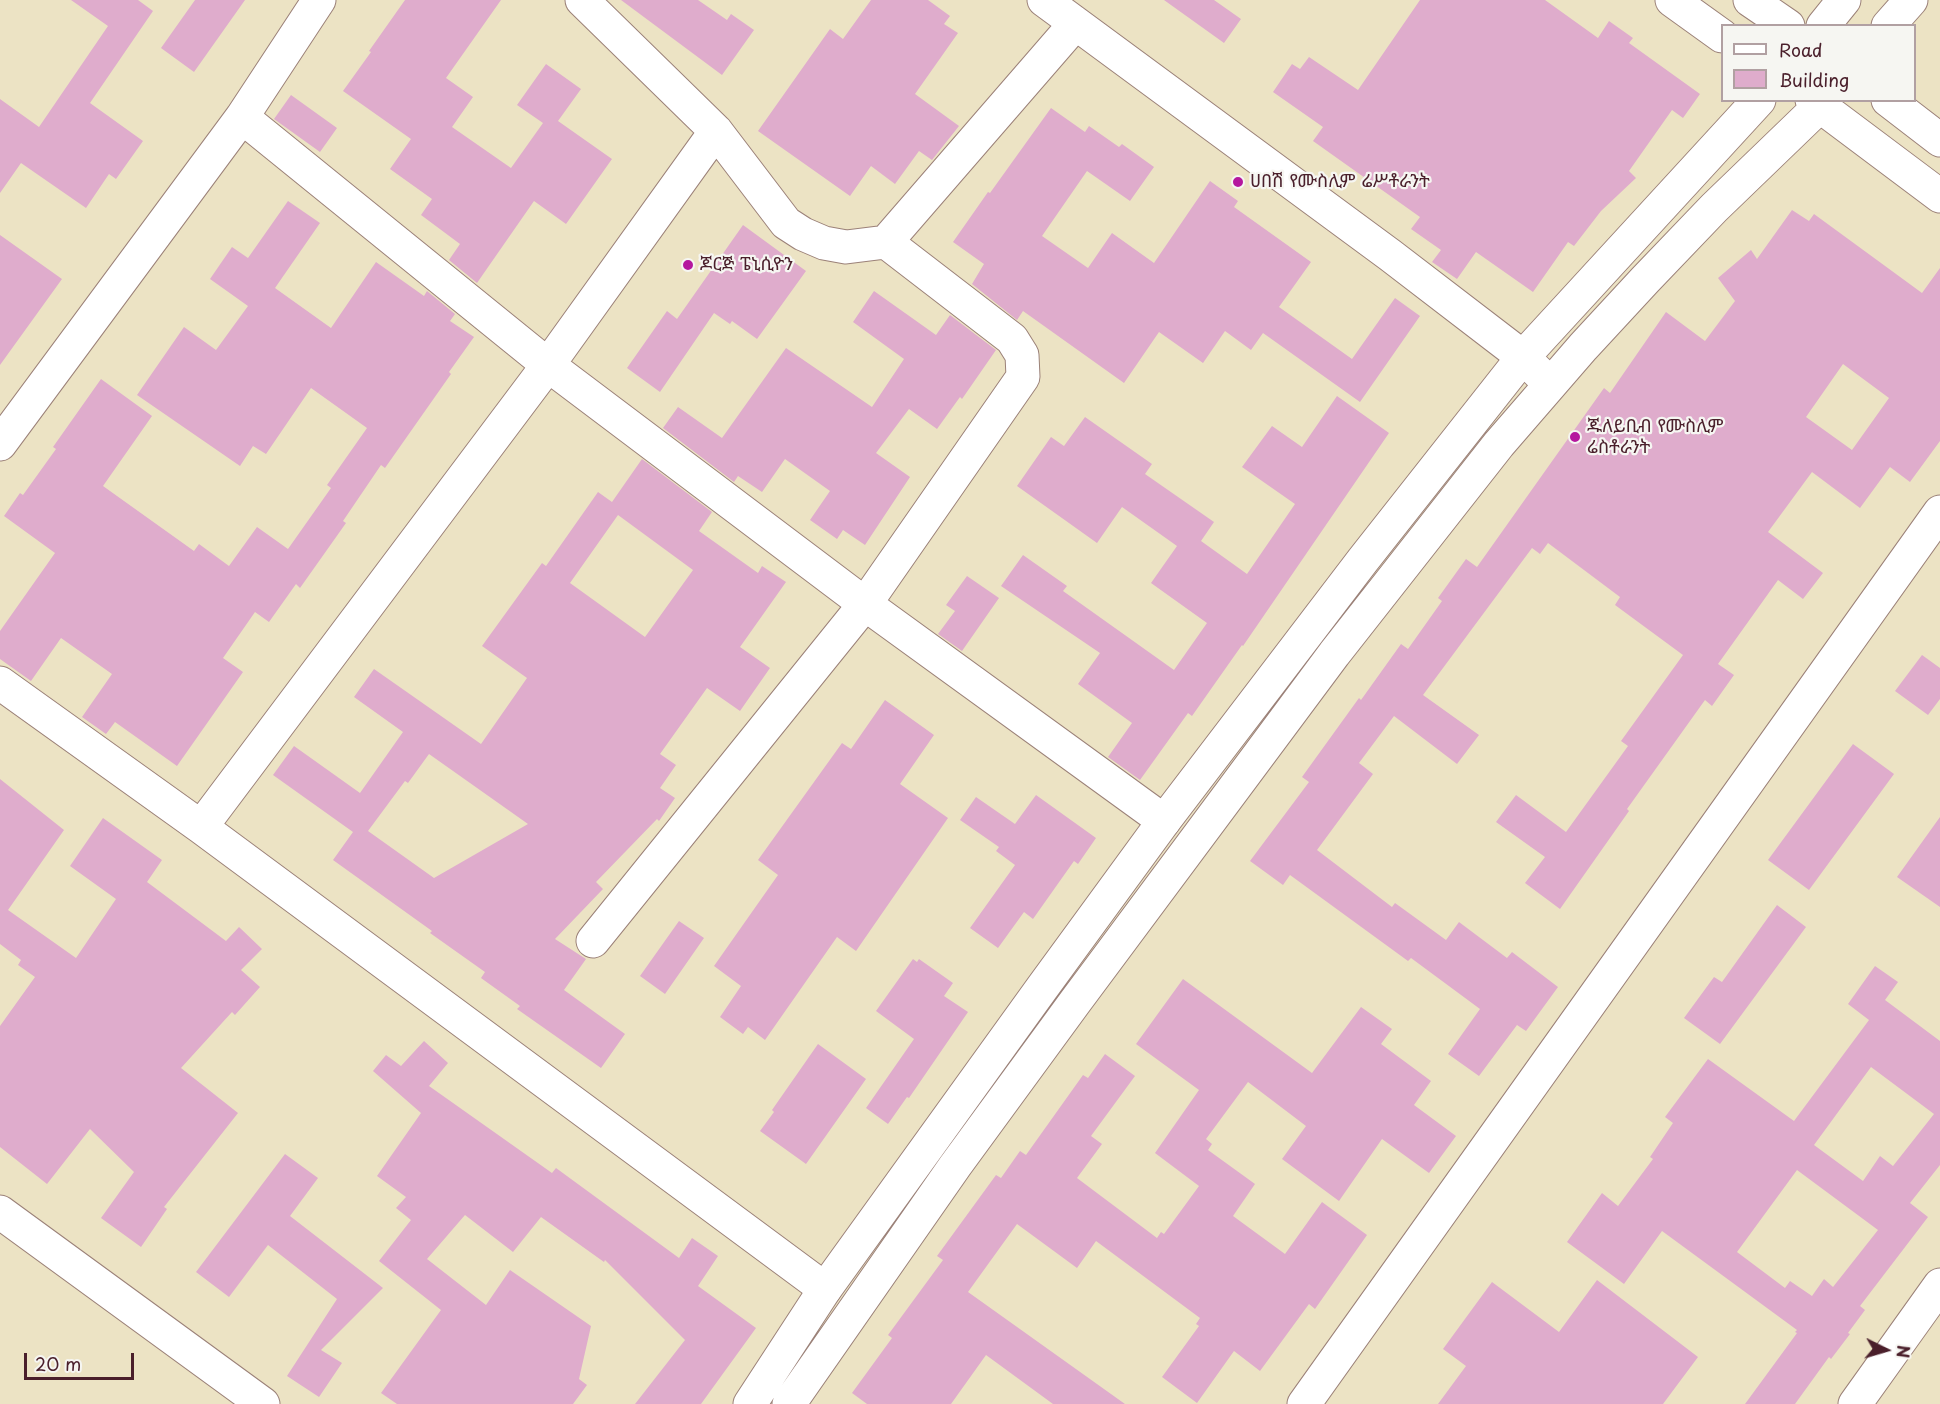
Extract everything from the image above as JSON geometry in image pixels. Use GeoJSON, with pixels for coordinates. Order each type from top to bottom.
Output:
{"type":"FeatureCollection","features":[{"type":"Feature","properties":{"kind":"street"},"geometry":{"type":"LineString","coordinates":[[0,444],[242,117],[319,0]]}},
{"type":"Feature","properties":{"kind":"street"},"geometry":{"type":"LineString","coordinates":[[582,0],[716,130],[786,223],[803,234],[824,243],[846,247],[886,242],[1075,24]]}},
{"type":"Feature","properties":{"kind":"street"},"geometry":{"type":"LineString","coordinates":[[1044,0],[1390,255],[1523,357],[1550,384]]}},
{"type":"Feature","properties":{"kind":"street"},"geometry":{"type":"LineString","coordinates":[[1672,0],[1721,35]]}},
{"type":"Feature","properties":{"kind":"street"},"geometry":{"type":"LineString","coordinates":[[1750,0],[1785,24]]}},
{"type":"Feature","properties":{"kind":"street"},"geometry":{"type":"LineString","coordinates":[[1825,24],[1844,0]]}},
{"type":"Feature","properties":{"kind":"street"},"geometry":{"type":"LineString","coordinates":[[1890,24],[1911,0]]}},
{"type":"Feature","properties":{"kind":"street"},"geometry":{"type":"LineString","coordinates":[[750,1404],[825,1289],[1164,821],[1363,560],[1523,357],[1757,102]]}},
{"type":"Feature","properties":{"kind":"street"},"geometry":{"type":"LineString","coordinates":[[1891,102],[1940,140]]}},
{"type":"Feature","properties":{"kind":"street"},"geometry":{"type":"LineString","coordinates":[[789,1404],[956,1166],[1328,663],[1498,444],[1622,305],[1714,208],[1819,103],[1940,196]]}},
{"type":"Feature","properties":{"kind":"street"},"geometry":{"type":"LineString","coordinates":[[242,117],[548,365],[865,604],[1164,821]]}},
{"type":"Feature","properties":{"kind":"street"},"geometry":{"type":"LineString","coordinates":[[201,827],[548,365],[716,130]]}},
{"type":"Feature","properties":{"kind":"street"},"geometry":{"type":"LineString","coordinates":[[593,941],[865,604],[1023,377],[1024,367],[1019,348],[1012,339],[886,242]]}},
{"type":"Feature","properties":{"kind":"street"},"geometry":{"type":"LineString","coordinates":[[1304,1404],[1940,512]]}},
{"type":"Feature","properties":{"kind":"street"},"geometry":{"type":"LineString","coordinates":[[0,683],[201,827],[825,1289]]}},
{"type":"Feature","properties":{"kind":"street"},"geometry":{"type":"LineString","coordinates":[[0,1212],[263,1404]]}},
{"type":"Feature","properties":{"kind":"street"},"geometry":{"type":"LineString","coordinates":[[1855,1404],[1940,1286]]}},
{"type":"Feature","properties":{"kind":"building"},"geometry":{"type":"Polygon","coordinates":[[[71,0],[138,0],[153,11],[90,103],[143,141],[116,179],[109,174],[86,208],[21,163],[0,193],[0,99],[39,127],[108,26],[71,0]]]}},
{"type":"Feature","properties":{"kind":"building"},"geometry":{"type":"Polygon","coordinates":[[[195,0],[245,0],[194,72],[161,48],[195,0]]]}},
{"type":"Feature","properties":{"kind":"building"},"geometry":{"type":"Polygon","coordinates":[[[405,0],[501,0],[446,78],[473,97],[452,127],[511,168],[543,123],[517,105],[546,64],[581,89],[558,121],[612,159],[566,224],[534,201],[477,283],[449,260],[460,244],[421,215],[432,199],[390,169],[411,139],[343,91],[405,0]]]}},
{"type":"Feature","properties":{"kind":"building"},"geometry":{"type":"Polygon","coordinates":[[[621,0],[698,0],[727,20],[731,14],[754,30],[722,75],[621,0]]]}},
{"type":"Feature","properties":{"kind":"building"},"geometry":{"type":"Polygon","coordinates":[[[871,0],[928,0],[950,16],[944,24],[958,33],[915,94],[959,126],[932,160],[919,151],[895,184],[871,166],[850,196],[758,131],[830,29],[843,39],[871,0]]]}},
{"type":"Feature","properties":{"kind":"building"},"geometry":{"type":"Polygon","coordinates":[[[1164,0],[1214,0],[1241,19],[1224,43],[1164,0]]]}},
{"type":"Feature","properties":{"kind":"building"},"geometry":{"type":"Polygon","coordinates":[[[1420,0],[1545,0],[1598,38],[1609,21],[1633,38],[1629,43],[1700,94],[1683,118],[1672,110],[1629,171],[1636,178],[1601,211],[1574,246],[1568,242],[1533,292],[1476,252],[1457,279],[1432,262],[1441,250],[1411,229],[1420,217],[1313,141],[1323,127],[1273,92],[1292,64],[1300,69],[1309,57],[1358,90],[1420,0]]]}},
{"type":"Feature","properties":{"kind":"building"},"geometry":{"type":"Polygon","coordinates":[[[291,95],[337,128],[320,152],[274,119],[291,95]]]}},
{"type":"Feature","properties":{"kind":"building"},"geometry":{"type":"Polygon","coordinates":[[[1051,108],[1085,132],[1089,126],[1119,147],[1122,144],[1154,167],[1130,201],[1087,171],[1042,236],[1088,268],[1112,233],[1154,263],[1210,181],[1238,201],[1234,207],[1311,262],[1279,307],[1352,359],[1395,298],[1420,316],[1360,402],[1263,333],[1251,350],[1225,331],[1203,363],[1159,332],[1124,383],[1023,311],[1017,320],[972,284],[984,264],[953,242],[1051,108]]]}},
{"type":"Feature","properties":{"kind":"building"},"geometry":{"type":"Polygon","coordinates":[[[288,201],[320,223],[275,288],[331,328],[376,262],[424,296],[427,291],[455,314],[450,321],[474,337],[385,468],[381,465],[343,521],[346,523],[300,588],[296,584],[269,622],[255,612],[223,658],[243,672],[177,766],[115,722],[106,734],[82,717],[112,674],[61,638],[31,681],[0,659],[0,631],[55,553],[4,516],[20,493],[23,495],[56,449],[53,447],[101,379],[152,416],[103,486],[194,551],[199,544],[229,566],[257,527],[288,549],[331,488],[327,485],[367,428],[311,388],[266,454],[253,446],[240,466],[137,395],[184,327],[216,350],[248,306],[210,279],[232,247],[248,258],[288,201]]]}},
{"type":"Feature","properties":{"kind":"building"},"geometry":{"type":"Polygon","coordinates":[[[1792,210],[1809,221],[1814,214],[1922,293],[1940,268],[1940,441],[1910,482],[1890,467],[1860,508],[1812,472],[1768,532],[1823,573],[1803,599],[1778,580],[1718,664],[1734,675],[1712,706],[1705,700],[1627,809],[1629,811],[1560,909],[1525,883],[1545,857],[1496,822],[1516,795],[1566,832],[1628,746],[1621,741],[1683,655],[1615,605],[1620,597],[1548,543],[1540,554],[1532,548],[1423,695],[1479,735],[1457,764],[1394,716],[1359,763],[1373,774],[1317,850],[1392,907],[1395,903],[1446,940],[1459,922],[1507,958],[1512,952],[1558,987],[1526,1031],[1517,1025],[1479,1076],[1448,1054],[1480,1009],[1411,958],[1408,961],[1290,875],[1283,885],[1250,861],[1309,782],[1302,777],[1359,698],[1361,700],[1401,644],[1408,649],[1442,601],[1438,598],[1466,559],[1477,567],[1604,388],[1610,393],[1666,312],[1705,341],[1735,301],[1718,278],[1751,250],[1757,259],[1792,210]],[[1843,364],[1806,417],[1852,450],[1889,398],[1843,364]]]}},
{"type":"Feature","properties":{"kind":"building"},"geometry":{"type":"Polygon","coordinates":[[[743,225],[806,271],[757,339],[732,321],[730,324],[714,313],[660,392],[627,368],[667,311],[677,319],[743,225]]]}},
{"type":"Feature","properties":{"kind":"building"},"geometry":{"type":"Polygon","coordinates":[[[0,235],[62,279],[0,365],[0,235]]]}},
{"type":"Feature","properties":{"kind":"building"},"geometry":{"type":"Polygon","coordinates":[[[874,291],[936,335],[950,315],[996,350],[962,399],[960,397],[937,429],[909,409],[876,453],[910,477],[865,545],[843,530],[837,539],[810,520],[830,491],[785,459],[762,492],[738,476],[734,482],[663,428],[678,407],[722,438],[786,348],[872,407],[904,359],[853,322],[874,291]]]}},
{"type":"Feature","properties":{"kind":"building"},"geometry":{"type":"Polygon","coordinates":[[[1337,396],[1389,433],[1243,646],[1192,716],[1188,713],[1140,780],[1108,757],[1132,723],[1078,684],[1100,653],[1001,586],[1023,555],[1067,586],[1063,591],[1174,670],[1207,623],[1151,583],[1177,546],[1122,507],[1097,543],[1017,486],[1051,437],[1064,446],[1085,417],[1152,464],[1145,474],[1214,522],[1201,541],[1247,574],[1295,504],[1242,467],[1272,426],[1302,447],[1337,396]]]}},
{"type":"Feature","properties":{"kind":"building"},"geometry":{"type":"Polygon","coordinates":[[[642,459],[712,512],[699,531],[758,573],[762,566],[786,582],[740,647],[770,668],[740,711],[707,688],[660,754],[676,765],[660,788],[675,798],[659,821],[657,819],[596,882],[603,889],[555,939],[586,959],[564,990],[625,1034],[601,1068],[517,1009],[520,1006],[481,978],[485,972],[333,860],[353,832],[273,775],[294,746],[360,793],[403,732],[354,697],[374,669],[481,744],[527,678],[482,646],[542,563],[546,566],[598,492],[612,502],[642,459]],[[618,515],[570,583],[645,637],[693,570],[618,515]],[[429,754],[408,783],[405,781],[368,831],[434,878],[528,824],[429,754]]]}},
{"type":"Feature","properties":{"kind":"building"},"geometry":{"type":"Polygon","coordinates":[[[967,576],[999,598],[962,651],[938,634],[955,611],[946,605],[967,576]]]}},
{"type":"Feature","properties":{"kind":"building"},"geometry":{"type":"Polygon","coordinates":[[[1922,655],[1940,668],[1940,699],[1928,715],[1895,691],[1922,655]]]}},
{"type":"Feature","properties":{"kind":"building"},"geometry":{"type":"Polygon","coordinates":[[[885,700],[934,735],[900,784],[948,818],[856,951],[837,937],[765,1040],[748,1027],[743,1034],[720,1017],[741,986],[714,966],[778,875],[758,860],[842,743],[851,749],[885,700]]]}},
{"type":"Feature","properties":{"kind":"building"},"geometry":{"type":"Polygon","coordinates":[[[1853,744],[1894,774],[1809,890],[1768,860],[1853,744]]]}},
{"type":"Feature","properties":{"kind":"building"},"geometry":{"type":"Polygon","coordinates":[[[0,779],[64,830],[8,910],[76,958],[116,899],[70,866],[103,818],[162,860],[147,882],[226,941],[239,927],[262,949],[241,970],[260,987],[235,1015],[232,1012],[181,1068],[238,1113],[164,1207],[167,1209],[141,1247],[101,1218],[134,1172],[90,1129],[47,1184],[0,1147],[0,1026],[35,977],[18,965],[21,960],[0,944],[0,779]]]}},
{"type":"Feature","properties":{"kind":"building"},"geometry":{"type":"Polygon","coordinates":[[[1036,795],[1096,838],[1078,864],[1074,861],[1033,919],[1024,912],[998,948],[970,928],[1015,865],[996,851],[999,847],[960,820],[976,797],[1015,824],[1036,795]]]}},
{"type":"Feature","properties":{"kind":"building"},"geometry":{"type":"Polygon","coordinates":[[[1940,817],[1940,907],[1897,877],[1940,817]]]}},
{"type":"Feature","properties":{"kind":"building"},"geometry":{"type":"Polygon","coordinates":[[[1777,905],[1806,927],[1720,1044],[1684,1018],[1714,977],[1722,982],[1777,905]]]}},
{"type":"Feature","properties":{"kind":"building"},"geometry":{"type":"Polygon","coordinates":[[[679,921],[704,938],[665,994],[640,976],[679,921]]]}},
{"type":"Feature","properties":{"kind":"building"},"geometry":{"type":"Polygon","coordinates":[[[913,959],[917,962],[919,959],[953,983],[944,996],[968,1012],[909,1098],[907,1097],[888,1124],[866,1108],[914,1039],[876,1011],[913,959]]]}},
{"type":"Feature","properties":{"kind":"building"},"geometry":{"type":"Polygon","coordinates":[[[1875,966],[1898,982],[1885,1000],[1940,1041],[1940,1165],[1910,1203],[1928,1217],[1860,1306],[1865,1310],[1848,1333],[1850,1334],[1831,1359],[1829,1357],[1795,1404],[1745,1404],[1797,1330],[1662,1231],[1624,1284],[1567,1242],[1602,1193],[1618,1206],[1653,1159],[1650,1157],[1673,1123],[1665,1117],[1708,1059],[1794,1121],[1869,1020],[1848,1004],[1875,966]],[[1871,1067],[1814,1145],[1863,1181],[1880,1156],[1893,1166],[1934,1114],[1871,1067]],[[1797,1170],[1737,1252],[1785,1288],[1790,1281],[1812,1296],[1824,1279],[1833,1287],[1878,1230],[1797,1170]]]}},
{"type":"Feature","properties":{"kind":"building"},"geometry":{"type":"Polygon","coordinates":[[[1183,979],[1312,1073],[1361,1007],[1392,1029],[1381,1044],[1431,1081],[1414,1105],[1456,1136],[1429,1173],[1382,1139],[1339,1201],[1282,1159],[1306,1126],[1248,1082],[1206,1139],[1212,1144],[1208,1150],[1255,1184],[1233,1216],[1285,1254],[1322,1202],[1367,1235],[1315,1309],[1309,1304],[1260,1371],[1234,1351],[1197,1403],[1162,1377],[1199,1326],[1196,1324],[1200,1318],[1096,1241],[1077,1268],[1017,1224],[968,1292],[1125,1404],[1053,1404],[986,1355],[951,1404],[867,1404],[852,1393],[892,1338],[888,1335],[943,1260],[937,1256],[996,1175],[1001,1178],[1020,1151],[1026,1155],[1083,1075],[1088,1078],[1105,1054],[1135,1076],[1091,1136],[1102,1144],[1077,1178],[1157,1238],[1161,1232],[1164,1234],[1199,1186],[1155,1153],[1199,1090],[1136,1044],[1183,979]]]}},
{"type":"Feature","properties":{"kind":"building"},"geometry":{"type":"Polygon","coordinates":[[[424,1041],[448,1063],[429,1086],[552,1173],[556,1168],[679,1258],[692,1238],[718,1256],[698,1286],[756,1328],[701,1404],[635,1404],[685,1340],[605,1260],[604,1262],[541,1217],[513,1252],[465,1215],[427,1259],[486,1305],[510,1270],[591,1326],[579,1379],[587,1385],[573,1404],[397,1404],[381,1393],[441,1310],[379,1261],[411,1220],[396,1208],[406,1197],[377,1176],[421,1113],[373,1071],[386,1055],[401,1066],[424,1041]]]}},
{"type":"Feature","properties":{"kind":"building"},"geometry":{"type":"Polygon","coordinates":[[[818,1044],[866,1079],[806,1164],[760,1131],[818,1044]]]}},
{"type":"Feature","properties":{"kind":"building"},"geometry":{"type":"Polygon","coordinates":[[[285,1154],[318,1178],[290,1216],[383,1288],[321,1350],[342,1363],[319,1397],[287,1376],[337,1299],[268,1245],[229,1297],[196,1272],[285,1154]]]}},
{"type":"Feature","properties":{"kind":"building"},"geometry":{"type":"Polygon","coordinates":[[[1597,1280],[1698,1357],[1663,1404],[1438,1404],[1466,1366],[1443,1349],[1492,1282],[1559,1332],[1597,1280]]]}},
{"type":"Feature","properties":{"kind":"place","name":"ሀበሽ የሙስሊም ሬሥቶራንት"},"geometry":{"type":"Point","coordinates":[1238,182]}},
{"type":"Feature","properties":{"kind":"place","name":"ጆርጅ ፔኒሲዮን"},"geometry":{"type":"Point","coordinates":[688,265]}},
{"type":"Feature","properties":{"kind":"place","name":"ጁለይቢብ የሙስሊም ሬስቶራንት"},"geometry":{"type":"Point","coordinates":[1575,437]}}]}
